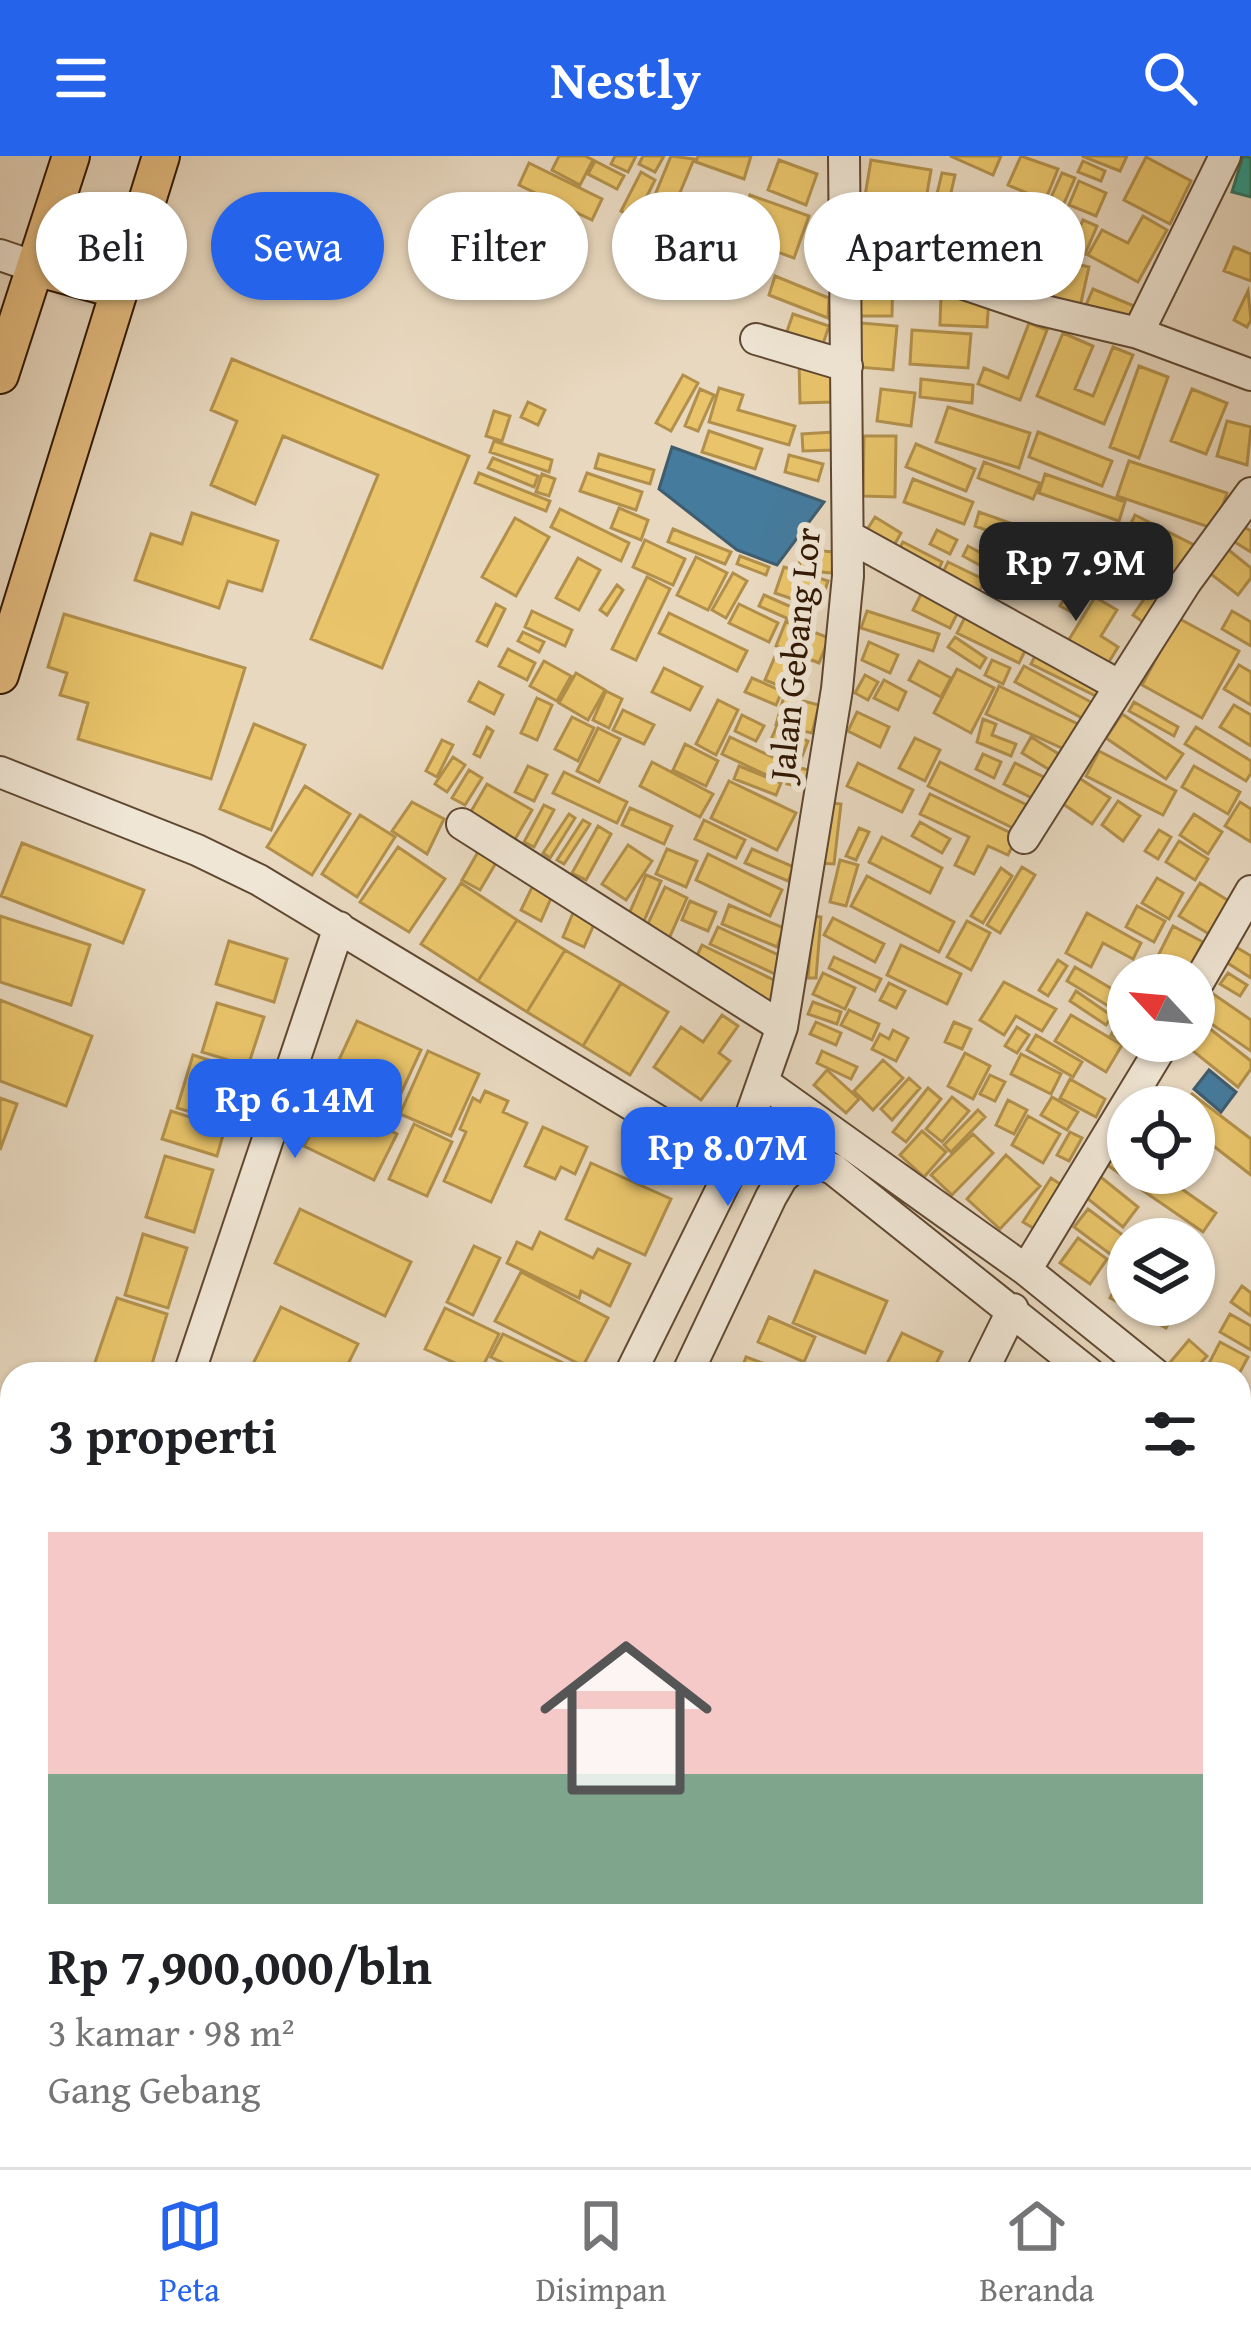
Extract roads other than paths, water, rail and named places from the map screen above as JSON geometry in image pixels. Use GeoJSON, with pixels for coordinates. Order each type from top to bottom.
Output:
{"type":"FeatureCollection","features":[{"type":"Feature","properties":{"kind":"main road"},"geometry":{"type":"LineString","coordinates":[[0,375],[17,261],[71,156]]}},
{"type":"Feature","properties":{"kind":"main road"},"geometry":{"type":"LineString","coordinates":[[149,192],[161,156]]}},
{"type":"Feature","properties":{"kind":"main road"},"geometry":{"type":"LineString","coordinates":[[0,675],[115,300]]}},
{"type":"Feature","properties":{"kind":"street","name":"Jalan Gebang Lor"},"geometry":{"type":"LineString","coordinates":[[844,156],[845,192]]}},
{"type":"Feature","properties":{"kind":"street"},"geometry":{"type":"LineString","coordinates":[[1138,333],[1225,156]]}},
{"type":"Feature","properties":{"kind":"street","name":"Jalan Gebang Lor"},"geometry":{"type":"LineString","coordinates":[[636,1362],[733,1166],[782,1027],[837,689],[848,576],[846,300]]}},
{"type":"Feature","properties":{"kind":"street"},"geometry":{"type":"LineString","coordinates":[[1011,300],[1138,333],[1251,374]]}},
{"type":"Feature","properties":{"kind":"street"},"geometry":{"type":"LineString","coordinates":[[756,339],[847,367]]}},
{"type":"Feature","properties":{"kind":"street"},"geometry":{"type":"LineString","coordinates":[[1024,838],[1186,581],[1251,493]]}},
{"type":"Feature","properties":{"kind":"street"},"geometry":{"type":"LineString","coordinates":[[848,536],[1120,686]]}},
{"type":"Feature","properties":{"kind":"street"},"geometry":{"type":"LineString","coordinates":[[0,772],[197,850],[259,880],[733,1166]]}},
{"type":"Feature","properties":{"kind":"street"},"geometry":{"type":"LineString","coordinates":[[461,824],[782,1027]]}},
{"type":"Feature","properties":{"kind":"street"},"geometry":{"type":"LineString","coordinates":[[1215,954],[1251,891]]}},
{"type":"Feature","properties":{"kind":"street"},"geometry":{"type":"LineString","coordinates":[[193,1362],[339,926]]}},
{"type":"Feature","properties":{"kind":"street"},"geometry":{"type":"LineString","coordinates":[[1026,1270],[1152,1062]]}},
{"type":"Feature","properties":{"kind":"street"},"geometry":{"type":"LineString","coordinates":[[763,1082],[1026,1270],[1139,1362]]}},
{"type":"Feature","properties":{"kind":"street"},"geometry":{"type":"LineString","coordinates":[[693,1362],[770,1197],[782,1178],[806,1157],[833,1169],[1076,1362]]}},
{"type":"Feature","properties":{"kind":"street"},"geometry":{"type":"LineString","coordinates":[[987,1362],[1013,1310]]}}]}
